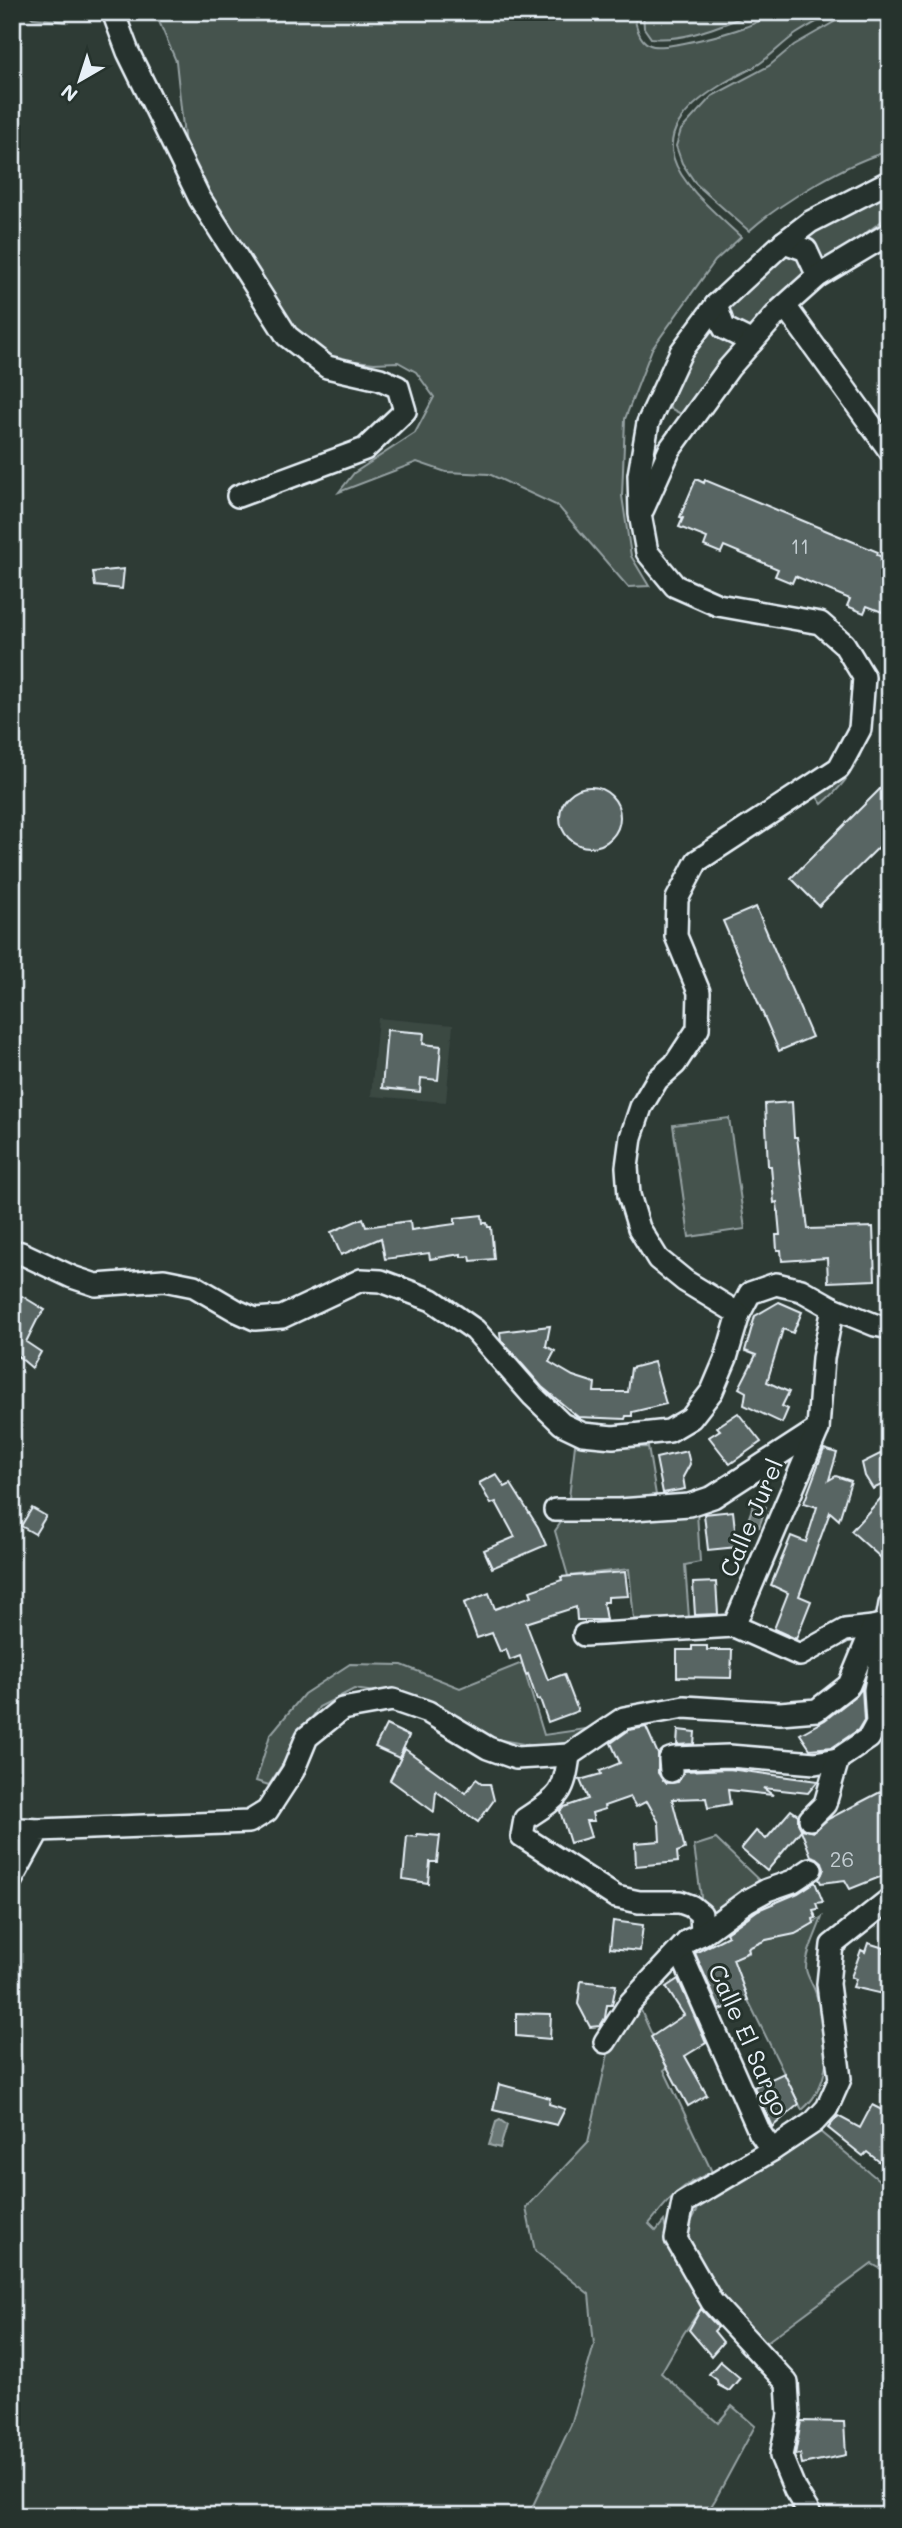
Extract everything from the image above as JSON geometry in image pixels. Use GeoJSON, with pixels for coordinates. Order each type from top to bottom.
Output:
{"type":"FeatureCollection","features":[{"type":"Feature","properties":{"kind":"street"},"geometry":{"type":"LineString","coordinates":[[113,12],[128,52],[200,199],[287,336],[327,367],[380,379],[398,387],[405,411],[366,449],[238,496]]}},
{"type":"Feature","properties":{"kind":"street"},"geometry":{"type":"LineString","coordinates":[[738,1314],[685,1281],[658,1259],[639,1228],[629,1195],[627,1167],[631,1137],[641,1107],[657,1080],[675,1064],[698,1029],[699,992],[676,936],[677,899],[696,862],[839,768],[860,729],[864,677],[844,644],[820,624],[719,605],[675,586],[647,552],[640,514],[639,475],[648,423],[681,352],[716,305],[783,242],[810,222],[890,181]]}},
{"type":"Feature","properties":{"kind":"street"},"geometry":{"type":"LineString","coordinates":[[640,514],[670,449],[729,368],[752,342],[785,306],[818,276],[890,233]]}},
{"type":"Feature","properties":{"kind":"street"},"geometry":{"type":"LineString","coordinates":[[783,242],[806,250],[818,276]]}},
{"type":"Feature","properties":{"kind":"street"},"geometry":{"type":"LineString","coordinates":[[716,305],[724,328],[752,342]]}},
{"type":"Feature","properties":{"kind":"street"},"geometry":{"type":"LineString","coordinates":[[785,306],[890,451]]}},
{"type":"Feature","properties":{"kind":"street"},"geometry":{"type":"LineString","coordinates":[[12,1251],[96,1285],[164,1280],[194,1286],[255,1319],[282,1317],[361,1280],[381,1281],[432,1300],[475,1329],[533,1396],[562,1424],[583,1434],[612,1437],[669,1431],[691,1418],[712,1391],[726,1358],[738,1314],[750,1293],[776,1284],[801,1290],[833,1308],[875,1325],[890,1328]]}},
{"type":"Feature","properties":{"kind":"street","name":"Calle Jurel"},"geometry":{"type":"LineString","coordinates":[[734,1626],[818,1429],[823,1358],[833,1308]]}},
{"type":"Feature","properties":{"kind":"street"},"geometry":{"type":"LineString","coordinates":[[555,1510],[619,1510],[689,1505],[713,1497],[818,1429]]}},
{"type":"Feature","properties":{"kind":"street"},"geometry":{"type":"LineString","coordinates":[[583,1635],[734,1626],[800,1655],[845,1630],[885,1619]]}},
{"type":"Feature","properties":{"kind":"street"},"geometry":{"type":"LineString","coordinates":[[671,1770],[670,1759],[674,1758],[729,1756],[816,1763],[838,1759],[869,1738],[877,1723],[884,1717],[875,1690],[885,1619]]}},
{"type":"Feature","properties":{"kind":"street"},"geometry":{"type":"LineString","coordinates":[[12,1841],[21,1829],[249,1822],[267,1811],[293,1771],[307,1737],[342,1709],[393,1700],[428,1712],[488,1748],[516,1758],[569,1755],[624,1718],[684,1707],[780,1713],[817,1710],[849,1685],[885,1619]]}},
{"type":"Feature","properties":{"kind":"street"},"geometry":{"type":"LineString","coordinates":[[569,1755],[565,1781],[555,1800],[525,1819],[522,1836],[615,1897],[639,1902],[680,1902],[691,1906],[701,1914],[702,1934]]}},
{"type":"Feature","properties":{"kind":"street"},"geometry":{"type":"LineString","coordinates":[[810,1819],[825,1804],[838,1759]]}},
{"type":"Feature","properties":{"kind":"street"},"geometry":{"type":"LineString","coordinates":[[12,1879],[39,1830]]}},
{"type":"Feature","properties":{"kind":"street"},"geometry":{"type":"LineString","coordinates":[[606,2042],[630,2003],[690,1940],[747,1901],[767,1890],[793,1881],[811,1869]]}},
{"type":"Feature","properties":{"kind":"street"},"geometry":{"type":"LineString","coordinates":[[811,2516],[795,2490],[781,2456],[789,2415],[787,2383],[712,2302],[676,2239],[683,2203],[772,2150],[814,2122],[827,2108],[840,2079],[828,1984],[832,1945],[890,1899]]}},
{"type":"Feature","properties":{"kind":"street","name":"Calle El Sargo"},"geometry":{"type":"LineString","coordinates":[[680,1951],[760,2133],[772,2150]]}},
{"type":"Feature","properties":{"kind":"shaded area"},"geometry":{"type":"Polygon","coordinates":[[[26,12],[66,12],[66,22],[33,18],[26,12]]]}},
{"type":"Feature","properties":{"kind":"shaded area"},"geometry":{"type":"Polygon","coordinates":[[[155,12],[635,12],[636,26],[646,43],[668,46],[725,33],[780,13],[834,12],[796,34],[759,64],[721,85],[693,106],[677,125],[672,144],[675,162],[685,181],[741,237],[715,261],[652,349],[625,419],[622,496],[631,556],[649,586],[628,587],[558,506],[489,474],[446,472],[417,462],[339,492],[354,473],[415,433],[434,397],[416,372],[398,362],[374,363],[334,359],[277,315],[223,213],[186,155],[176,61],[155,12]]]}},
{"type":"Feature","properties":{"kind":"shaded area"},"geometry":{"type":"Polygon","coordinates":[[[643,12],[756,12],[691,35],[664,39],[651,38],[644,28],[643,12]]]}},
{"type":"Feature","properties":{"kind":"shaded area"},"geometry":{"type":"Polygon","coordinates":[[[845,12],[890,12],[890,151],[855,164],[816,184],[778,208],[749,231],[696,184],[682,163],[676,146],[681,130],[712,96],[769,66],[794,45],[834,22],[845,12]]]}},
{"type":"Feature","properties":{"kind":"shaded area"},"geometry":{"type":"Polygon","coordinates":[[[890,190],[890,215],[825,263],[813,243],[802,234],[890,190]]]}},
{"type":"Feature","properties":{"kind":"shaded area"},"geometry":{"type":"Polygon","coordinates":[[[783,252],[799,257],[804,266],[804,276],[756,326],[747,328],[730,320],[727,310],[729,301],[783,252]]]}},
{"type":"Feature","properties":{"kind":"shaded area"},"geometry":{"type":"Polygon","coordinates":[[[709,326],[719,337],[736,348],[685,416],[664,405],[709,326]]]}},
{"type":"Feature","properties":{"kind":"shaded area"},"geometry":{"type":"Polygon","coordinates":[[[863,748],[846,779],[822,804],[815,794],[844,774],[863,748]]]}},
{"type":"Feature","properties":{"kind":"shaded area"},"geometry":{"type":"Polygon","coordinates":[[[378,1018],[453,1025],[446,1102],[371,1096],[378,1018]]]}},
{"type":"Feature","properties":{"kind":"shaded area"},"geometry":{"type":"Polygon","coordinates":[[[729,1118],[745,1229],[689,1237],[673,1125],[729,1118]]]}},
{"type":"Feature","properties":{"kind":"shaded area"},"geometry":{"type":"Polygon","coordinates":[[[575,1445],[648,1447],[656,1495],[610,1502],[569,1498],[575,1445]]]}},
{"type":"Feature","properties":{"kind":"shaded area"},"geometry":{"type":"Polygon","coordinates":[[[754,1503],[766,1507],[759,1527],[753,1528],[747,1523],[754,1503]]]}},
{"type":"Feature","properties":{"kind":"shaded area"},"geometry":{"type":"Polygon","coordinates":[[[697,1512],[700,1562],[685,1565],[689,1618],[634,1619],[629,1569],[568,1576],[555,1531],[562,1521],[621,1520],[697,1512]]]}},
{"type":"Feature","properties":{"kind":"shaded area"},"geometry":{"type":"Polygon","coordinates":[[[522,1663],[544,1735],[599,1727],[576,1741],[540,1747],[496,1739],[451,1713],[417,1698],[354,1689],[319,1707],[269,1785],[256,1781],[270,1735],[304,1694],[350,1664],[402,1665],[460,1688],[522,1663]]]}},
{"type":"Feature","properties":{"kind":"shaded area"},"geometry":{"type":"Polygon","coordinates":[[[716,1839],[765,1886],[714,1917],[702,1904],[694,1846],[716,1839]]]}},
{"type":"Feature","properties":{"kind":"shaded area"},"geometry":{"type":"Polygon","coordinates":[[[822,1917],[806,1969],[821,2009],[827,2055],[820,2085],[802,2110],[748,2000],[732,1958],[749,1953],[748,1948],[765,1940],[799,1932],[822,1917]]]}},
{"type":"Feature","properties":{"kind":"shaded area"},"geometry":{"type":"Polygon","coordinates":[[[638,2004],[667,2068],[664,2070],[712,2172],[676,2193],[649,2224],[656,2231],[664,2221],[669,2246],[705,2303],[661,2373],[718,2423],[732,2406],[755,2426],[705,2516],[528,2516],[571,2425],[594,2345],[589,2294],[535,2251],[526,2208],[588,2142],[610,2045],[638,2004]]]}},
{"type":"Feature","properties":{"kind":"shaded area"},"geometry":{"type":"Polygon","coordinates":[[[500,2120],[507,2125],[500,2148],[489,2145],[496,2122],[500,2120]]]}},
{"type":"Feature","properties":{"kind":"shaded area"},"geometry":{"type":"Polygon","coordinates":[[[819,2131],[890,2187],[890,2274],[872,2264],[760,2347],[714,2291],[684,2234],[699,2207],[819,2131]]]}},
{"type":"Feature","properties":{"kind":"building"},"geometry":{"type":"Polygon","coordinates":[[[696,479],[704,483],[705,480],[878,552],[877,555],[890,560],[890,615],[867,606],[864,613],[847,606],[850,599],[795,576],[792,583],[775,576],[778,569],[724,546],[721,553],[704,546],[707,538],[679,527],[683,518],[680,517],[696,479]]]}},
{"type":"Feature","properties":{"kind":"building"},"geometry":{"type":"Polygon","coordinates":[[[124,569],[122,589],[95,586],[93,572],[124,569]]]}},
{"type":"Feature","properties":{"kind":"building"},"geometry":{"type":"Polygon","coordinates":[[[890,779],[890,836],[819,906],[791,878],[890,779]]]}},
{"type":"Feature","properties":{"kind":"building"},"geometry":{"type":"Polygon","coordinates":[[[590,787],[611,796],[620,817],[611,838],[590,847],[569,838],[560,817],[569,796],[590,787]]]}},
{"type":"Feature","properties":{"kind":"building"},"geometry":{"type":"Polygon","coordinates":[[[756,907],[812,1037],[779,1051],[723,921],[756,907]]]}},
{"type":"Feature","properties":{"kind":"building"},"geometry":{"type":"Polygon","coordinates":[[[387,1030],[424,1033],[423,1044],[441,1046],[438,1080],[421,1078],[420,1092],[382,1088],[387,1030]]]}},
{"type":"Feature","properties":{"kind":"building"},"geometry":{"type":"Polygon","coordinates":[[[792,1102],[794,1137],[797,1137],[808,1229],[873,1227],[875,1280],[828,1282],[827,1258],[782,1261],[781,1250],[777,1250],[776,1235],[780,1235],[771,1166],[768,1166],[765,1104],[792,1102]]]}},
{"type":"Feature","properties":{"kind":"building"},"geometry":{"type":"Polygon","coordinates":[[[482,1215],[483,1223],[491,1227],[494,1259],[471,1261],[470,1256],[461,1257],[461,1254],[430,1259],[429,1253],[385,1259],[381,1238],[341,1255],[331,1232],[363,1218],[366,1227],[410,1221],[411,1230],[455,1224],[455,1218],[482,1215]]]}},
{"type":"Feature","properties":{"kind":"building"},"geometry":{"type":"Polygon","coordinates":[[[22,1296],[45,1310],[26,1342],[41,1352],[32,1368],[18,1356],[12,1368],[12,1314],[22,1296]]]}},
{"type":"Feature","properties":{"kind":"building"},"geometry":{"type":"Polygon","coordinates":[[[779,1302],[802,1312],[793,1333],[783,1329],[767,1382],[789,1392],[782,1406],[788,1409],[782,1423],[744,1405],[746,1392],[739,1388],[756,1355],[745,1351],[755,1316],[779,1302]]]}},
{"type":"Feature","properties":{"kind":"building"},"geometry":{"type":"Polygon","coordinates":[[[550,1326],[546,1346],[555,1351],[549,1362],[573,1376],[595,1383],[594,1392],[628,1392],[631,1368],[654,1362],[666,1404],[632,1412],[632,1416],[626,1416],[625,1419],[578,1417],[542,1387],[501,1340],[500,1332],[550,1326]]]}},
{"type":"Feature","properties":{"kind":"building"},"geometry":{"type":"Polygon","coordinates":[[[738,1413],[761,1442],[730,1464],[709,1437],[720,1430],[717,1427],[738,1413]]]}},
{"type":"Feature","properties":{"kind":"building"},"geometry":{"type":"Polygon","coordinates":[[[824,1449],[837,1453],[829,1480],[836,1476],[851,1481],[839,1520],[830,1512],[799,1596],[811,1601],[796,1639],[774,1629],[788,1593],[771,1585],[791,1536],[806,1542],[817,1507],[804,1503],[824,1449]]]}},
{"type":"Feature","properties":{"kind":"building"},"geometry":{"type":"Polygon","coordinates":[[[890,1449],[890,1481],[873,1489],[865,1476],[862,1463],[890,1449]]]}},
{"type":"Feature","properties":{"kind":"building"},"geometry":{"type":"Polygon","coordinates":[[[687,1451],[690,1464],[683,1477],[685,1489],[663,1493],[656,1458],[687,1451]]]}},
{"type":"Feature","properties":{"kind":"building"},"geometry":{"type":"Polygon","coordinates":[[[496,1474],[505,1487],[511,1484],[546,1545],[492,1568],[484,1550],[515,1537],[496,1502],[491,1504],[479,1483],[496,1474]]]}},
{"type":"Feature","properties":{"kind":"building"},"geometry":{"type":"Polygon","coordinates":[[[890,1488],[890,1566],[851,1531],[890,1488]]]}},
{"type":"Feature","properties":{"kind":"building"},"geometry":{"type":"Polygon","coordinates":[[[32,1508],[46,1516],[35,1534],[21,1526],[32,1508]]]}},
{"type":"Feature","properties":{"kind":"building"},"geometry":{"type":"Polygon","coordinates":[[[733,1511],[737,1547],[708,1550],[704,1514],[733,1511]]]}},
{"type":"Feature","properties":{"kind":"building"},"geometry":{"type":"Polygon","coordinates":[[[625,1572],[628,1596],[608,1597],[608,1602],[603,1602],[606,1620],[577,1620],[576,1607],[526,1623],[548,1680],[564,1674],[578,1711],[548,1722],[520,1656],[510,1660],[506,1649],[500,1652],[492,1633],[477,1638],[464,1603],[489,1593],[495,1609],[532,1596],[530,1591],[562,1580],[561,1577],[625,1572]]]}},
{"type":"Feature","properties":{"kind":"building"},"geometry":{"type":"Polygon","coordinates":[[[716,1582],[718,1614],[695,1615],[693,1583],[716,1582]]]}},
{"type":"Feature","properties":{"kind":"building"},"geometry":{"type":"Polygon","coordinates":[[[692,1646],[707,1646],[707,1650],[732,1650],[731,1678],[677,1677],[677,1650],[692,1650],[692,1646]]]}},
{"type":"Feature","properties":{"kind":"building"},"geometry":{"type":"Polygon","coordinates":[[[862,1688],[864,1720],[858,1730],[833,1747],[810,1749],[800,1734],[825,1720],[862,1688]]]}},
{"type":"Feature","properties":{"kind":"building"},"geometry":{"type":"Polygon","coordinates":[[[386,1725],[409,1736],[399,1758],[375,1747],[386,1725]]]}},
{"type":"Feature","properties":{"kind":"building"},"geometry":{"type":"Polygon","coordinates":[[[646,1727],[658,1754],[658,1773],[666,1783],[678,1782],[684,1771],[729,1769],[818,1781],[808,1793],[763,1788],[773,1795],[728,1790],[730,1804],[708,1808],[706,1798],[672,1799],[685,1849],[677,1852],[678,1862],[636,1866],[635,1843],[660,1841],[659,1823],[647,1801],[636,1807],[630,1797],[592,1813],[594,1821],[586,1821],[591,1837],[570,1843],[560,1811],[564,1807],[588,1799],[580,1780],[601,1774],[600,1771],[620,1763],[611,1743],[629,1730],[646,1727]]]}},
{"type":"Feature","properties":{"kind":"building"},"geometry":{"type":"Polygon","coordinates":[[[678,1730],[695,1732],[694,1744],[677,1745],[678,1730]]]}},
{"type":"Feature","properties":{"kind":"building"},"geometry":{"type":"Polygon","coordinates":[[[405,1749],[466,1793],[476,1779],[483,1784],[490,1784],[494,1800],[478,1822],[436,1791],[434,1812],[390,1780],[405,1749]]]}},
{"type":"Feature","properties":{"kind":"building"},"geometry":{"type":"Polygon","coordinates":[[[890,1787],[890,1873],[850,1889],[845,1880],[821,1883],[819,1879],[824,1869],[822,1862],[811,1856],[801,1830],[767,1871],[741,1849],[756,1831],[766,1839],[791,1810],[798,1815],[801,1829],[813,1832],[828,1819],[890,1787]]]}},
{"type":"Feature","properties":{"kind":"building"},"geometry":{"type":"Polygon","coordinates":[[[417,1834],[440,1836],[437,1862],[430,1862],[428,1883],[403,1879],[407,1836],[417,1837],[417,1834]]]}},
{"type":"Feature","properties":{"kind":"building"},"geometry":{"type":"Polygon","coordinates":[[[815,1882],[823,1902],[816,1903],[818,1909],[813,1910],[816,1918],[813,1919],[814,1923],[795,1934],[766,1940],[748,1948],[749,1952],[733,1959],[748,2000],[720,2010],[695,1953],[728,1936],[726,1933],[758,1910],[798,1893],[815,1882]]]}},
{"type":"Feature","properties":{"kind":"building"},"geometry":{"type":"Polygon","coordinates":[[[613,1921],[643,1925],[640,1951],[610,1948],[613,1921]]]}},
{"type":"Feature","properties":{"kind":"building"},"geometry":{"type":"Polygon","coordinates":[[[868,1943],[884,1948],[883,1952],[890,1954],[890,1973],[883,1994],[853,1987],[856,1979],[851,1977],[861,1950],[865,1952],[868,1943]]]}},
{"type":"Feature","properties":{"kind":"building"},"geometry":{"type":"Polygon","coordinates":[[[678,1979],[706,2043],[685,2056],[707,2095],[688,2106],[651,2037],[684,2015],[666,1987],[678,1979]]]}},
{"type":"Feature","properties":{"kind":"building"},"geometry":{"type":"Polygon","coordinates":[[[581,1981],[616,1985],[612,2005],[607,2005],[605,2018],[600,2026],[590,2027],[578,2004],[581,1981]]]}},
{"type":"Feature","properties":{"kind":"building"},"geometry":{"type":"Polygon","coordinates":[[[516,2013],[551,2014],[550,2039],[516,2036],[516,2013]]]}},
{"type":"Feature","properties":{"kind":"building"},"geometry":{"type":"Polygon","coordinates":[[[784,2073],[799,2104],[772,2127],[754,2087],[784,2073]]]}},
{"type":"Feature","properties":{"kind":"building"},"geometry":{"type":"Polygon","coordinates":[[[499,2084],[550,2098],[549,2104],[565,2109],[557,2125],[493,2110],[499,2084]]]}},
{"type":"Feature","properties":{"kind":"building"},"geometry":{"type":"Polygon","coordinates":[[[872,2105],[890,2114],[890,2170],[867,2152],[863,2156],[828,2128],[838,2116],[860,2128],[872,2105]]]}},
{"type":"Feature","properties":{"kind":"building"},"geometry":{"type":"Polygon","coordinates":[[[701,2309],[718,2327],[714,2331],[723,2342],[711,2356],[689,2330],[701,2309]]]}},
{"type":"Feature","properties":{"kind":"building"},"geometry":{"type":"Polygon","coordinates":[[[720,2361],[740,2378],[729,2391],[718,2385],[717,2380],[709,2374],[720,2361]]]}},
{"type":"Feature","properties":{"kind":"building"},"geometry":{"type":"Polygon","coordinates":[[[801,2421],[844,2422],[846,2455],[802,2464],[800,2454],[795,2455],[801,2421]]]}}]}
